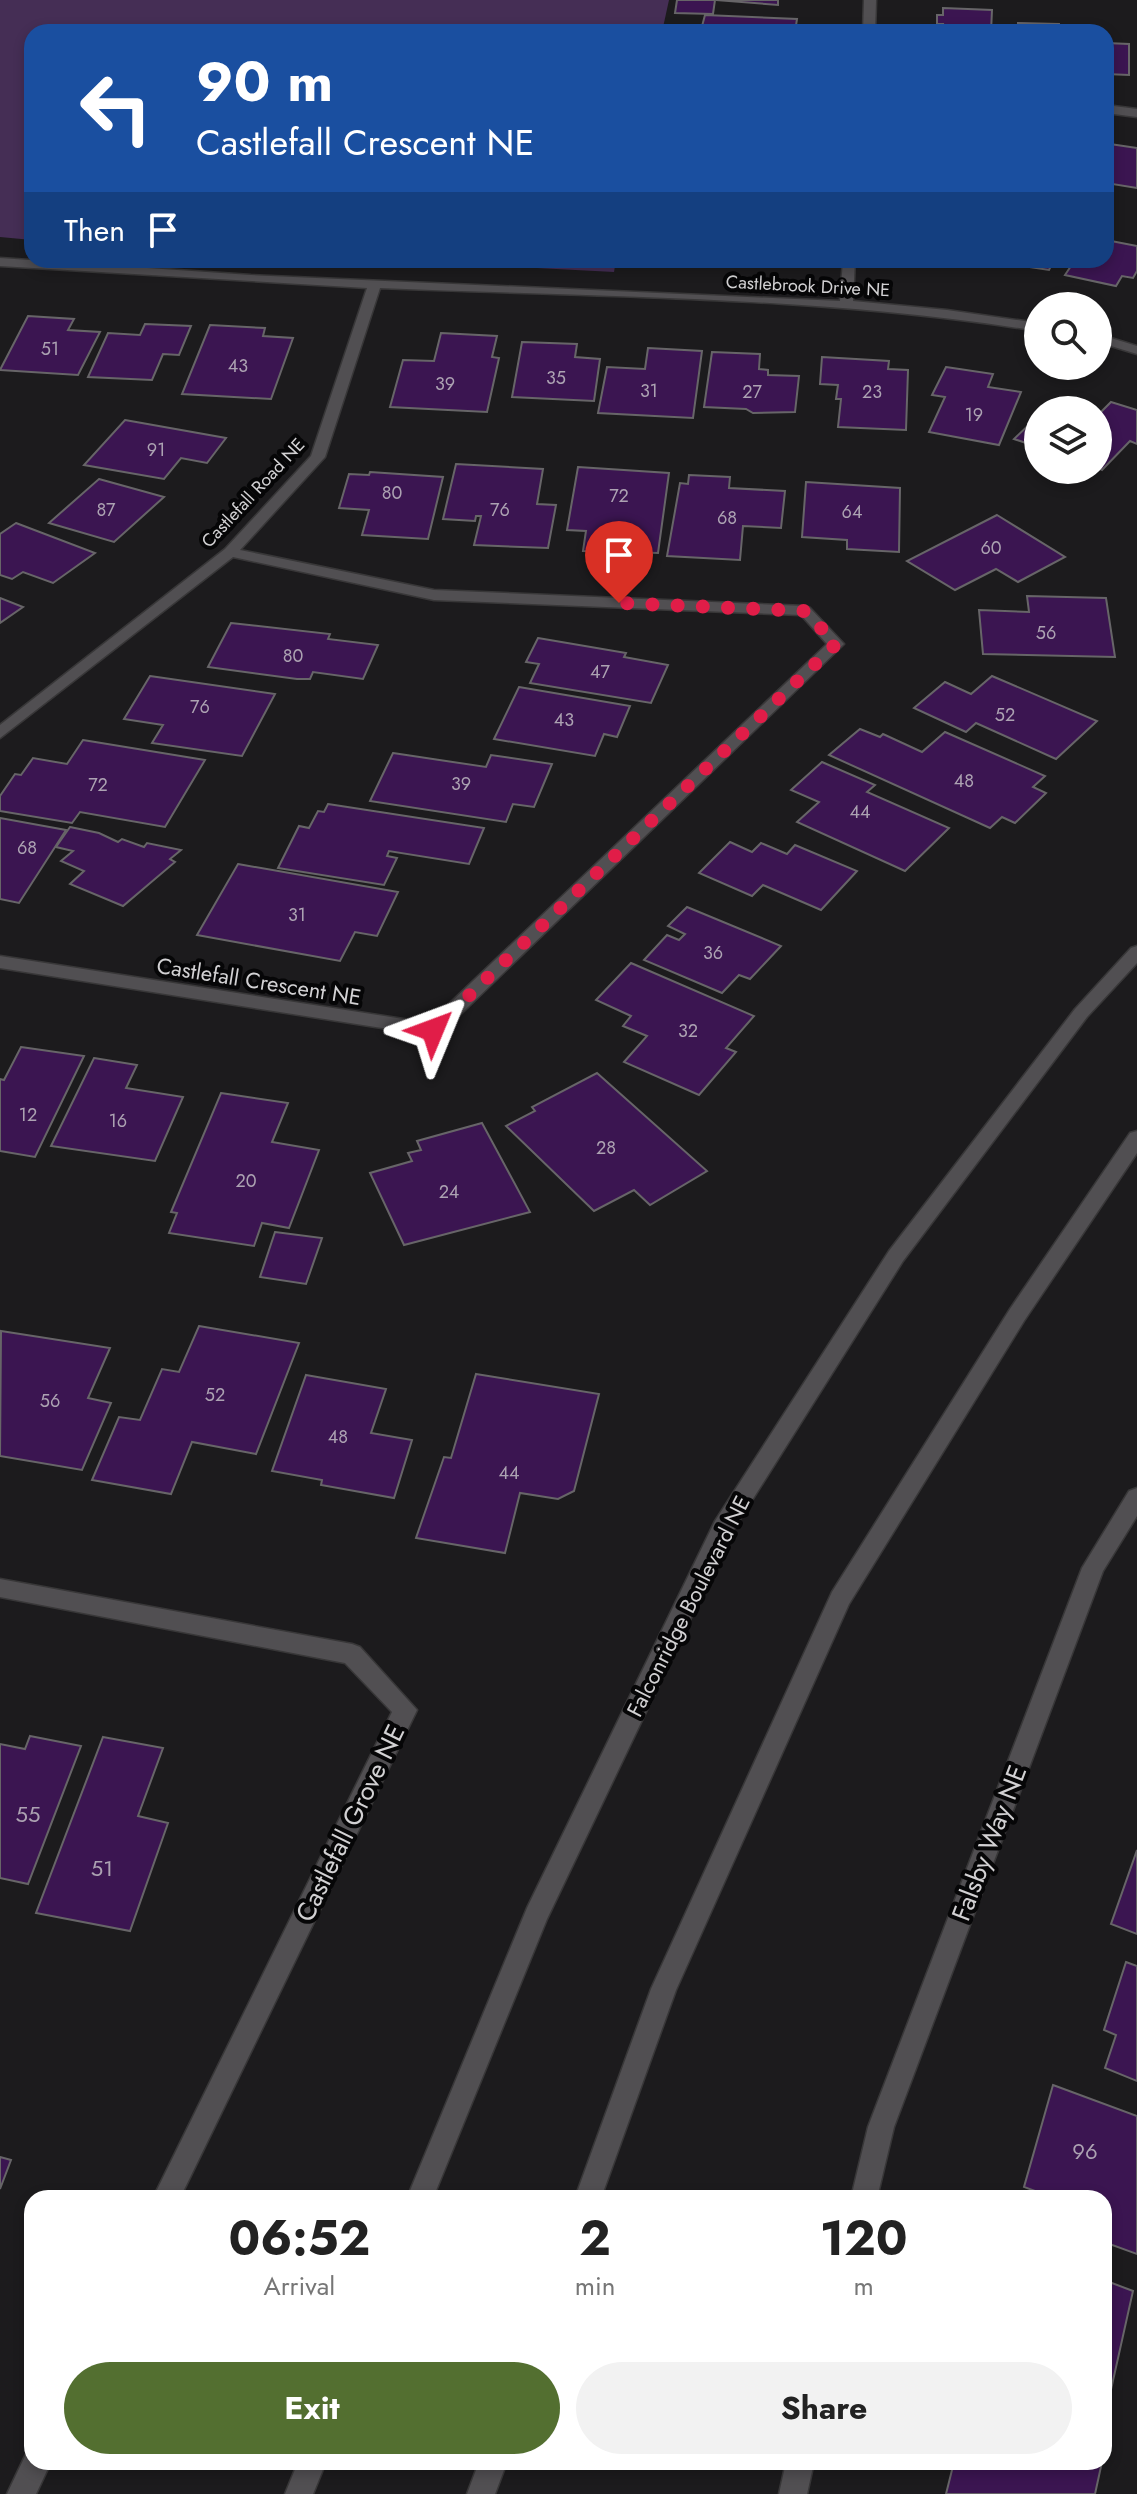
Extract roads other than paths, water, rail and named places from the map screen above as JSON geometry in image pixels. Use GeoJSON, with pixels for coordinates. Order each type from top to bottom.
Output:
{"type":"FeatureCollection","features":[{"type":"Feature","properties":{"kind":"street"},"geometry":{"type":"LineString","coordinates":[[869,24],[870,0]]}},
{"type":"Feature","properties":{"kind":"street"},"geometry":{"type":"LineString","coordinates":[[1114,110],[1137,113]]}},
{"type":"Feature","properties":{"kind":"street","name":"Castlebrook Drive NE"},"geometry":{"type":"LineString","coordinates":[[0,262],[24,264]]}},
{"type":"Feature","properties":{"kind":"street","name":"Castlebrook Drive NE"},"geometry":{"type":"LineString","coordinates":[[66,268],[121,273],[846,304],[976,316],[1024,325]]}},
{"type":"Feature","properties":{"kind":"street"},"geometry":{"type":"LineString","coordinates":[[846,304],[848,268]]}},
{"type":"Feature","properties":{"kind":"street","name":"Castlefall Road NE"},"geometry":{"type":"LineString","coordinates":[[0,733],[230,552],[318,457],[375,282]]}},
{"type":"Feature","properties":{"kind":"street"},"geometry":{"type":"LineString","coordinates":[[1112,342],[1137,350]]}},
{"type":"Feature","properties":{"kind":"street","name":"Castlefall Crescent NE"},"geometry":{"type":"LineString","coordinates":[[0,962],[433,1030],[836,644],[805,611],[434,595],[230,552]]}},
{"type":"Feature","properties":{"kind":"street","name":"Falconridge Boulevard NE"},"geometry":{"type":"LineString","coordinates":[[423,2190],[536,1916],[723,1527],[896,1256],[1081,1013],[1137,952]]}},
{"type":"Feature","properties":{"kind":"street"},"geometry":{"type":"LineString","coordinates":[[591,2190],[664,1989],[840,1599],[1017,1315],[1137,1138]]}},
{"type":"Feature","properties":{"kind":"street","name":"Falsby Way NE"},"geometry":{"type":"LineString","coordinates":[[866,2190],[881,2127],[1093,1568],[1137,1497]]}},
{"type":"Feature","properties":{"kind":"street","name":"Castlefall Grove NE"},"geometry":{"type":"LineString","coordinates":[[0,1588],[352,1654],[405,1710],[170,2190]]}},
{"type":"Feature","properties":{"kind":"street"},"geometry":{"type":"LineString","coordinates":[[21,2494],[33,2470]]}},
{"type":"Feature","properties":{"kind":"street"},"geometry":{"type":"LineString","coordinates":[[299,2494],[309,2470]]}},
{"type":"Feature","properties":{"kind":"street"},"geometry":{"type":"LineString","coordinates":[[481,2494],[490,2470]]}},
{"type":"Feature","properties":{"kind":"street"},"geometry":{"type":"LineString","coordinates":[[793,2494],[798,2470]]}}]}
